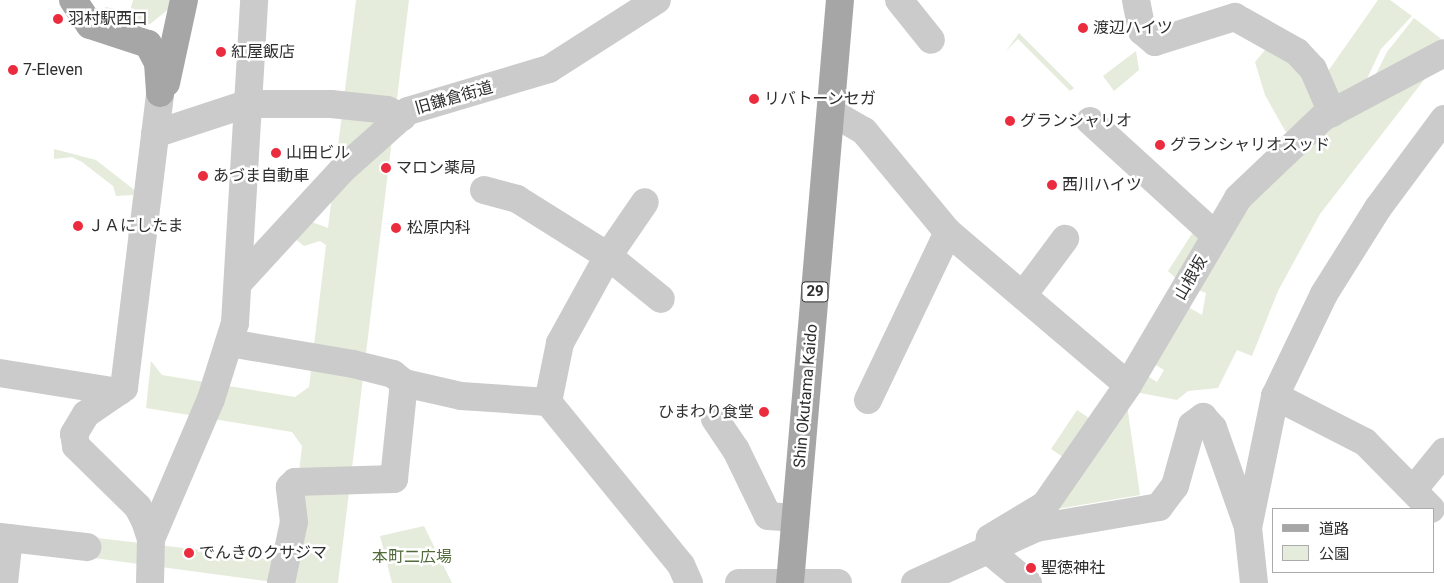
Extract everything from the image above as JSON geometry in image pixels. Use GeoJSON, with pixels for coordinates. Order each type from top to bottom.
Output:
{"type":"FeatureCollection","features":[{"type":"Feature","properties":{"kind":"main road"},"geometry":{"type":"LineString","coordinates":[[73,0],[90,25],[148,44],[156,56],[160,93]]}},
{"type":"Feature","properties":{"kind":"main road","name":"Shin Okutama Kaido"},"geometry":{"type":"LineString","coordinates":[[790,582],[840,0]]}},
{"type":"Feature","properties":{"kind":"main road"},"geometry":{"type":"LineString","coordinates":[[131,37],[161,27],[183,5]]}},
{"type":"Feature","properties":{"kind":"main road"},"geometry":{"type":"LineString","coordinates":[[160,93],[166,83],[183,5]]}},
{"type":"Feature","properties":{"kind":"street"},"geometry":{"type":"LineString","coordinates":[[150,583],[151,539],[211,400],[230,343],[240,281],[246,104],[254,0]]}},
{"type":"Feature","properties":{"kind":"street","name":"旧鎌倉街道"},"geometry":{"type":"LineString","coordinates":[[240,281],[343,169],[402,117],[415,108],[549,69],[656,0]]}},
{"type":"Feature","properties":{"kind":"street"},"geometry":{"type":"LineString","coordinates":[[899,0],[931,40]]}},
{"type":"Feature","properties":{"kind":"street"},"geometry":{"type":"LineString","coordinates":[[1136,0],[1142,30],[1156,42],[1235,16],[1242,20],[1297,52],[1313,69],[1332,113]]}},
{"type":"Feature","properties":{"kind":"street","name":"山根坂"},"geometry":{"type":"LineString","coordinates":[[988,550],[990,538],[998,531],[1045,505],[1128,385],[1215,235],[1254,178],[1290,144],[1332,113],[1444,53]]}},
{"type":"Feature","properties":{"kind":"street"},"geometry":{"type":"LineString","coordinates":[[151,539],[138,507],[76,446],[78,423],[124,388],[160,93]]}},
{"type":"Feature","properties":{"kind":"street"},"geometry":{"type":"LineString","coordinates":[[154,134],[246,104],[331,104],[386,110],[402,117]]}},
{"type":"Feature","properties":{"kind":"street"},"geometry":{"type":"LineString","coordinates":[[831,112],[864,131],[948,232],[1024,294],[1128,385]]}},
{"type":"Feature","properties":{"kind":"street"},"geometry":{"type":"LineString","coordinates":[[1090,120],[1136,177],[1215,235]]}},
{"type":"Feature","properties":{"kind":"street"},"geometry":{"type":"LineString","coordinates":[[1248,528],[1275,396],[1324,294],[1442,127]]}},
{"type":"Feature","properties":{"kind":"street"},"geometry":{"type":"LineString","coordinates":[[505,188],[608,256],[661,299]]}},
{"type":"Feature","properties":{"kind":"street"},"geometry":{"type":"LineString","coordinates":[[548,402],[554,389],[558,348],[608,256],[644,202]]}},
{"type":"Feature","properties":{"kind":"street"},"geometry":{"type":"LineString","coordinates":[[868,400],[948,232]]}},
{"type":"Feature","properties":{"kind":"street"},"geometry":{"type":"LineString","coordinates":[[1024,294],[1065,239]]}},
{"type":"Feature","properties":{"kind":"street"},"geometry":{"type":"LineString","coordinates":[[230,343],[353,364],[394,374],[404,383],[461,396],[548,402],[681,565],[689,583]]}},
{"type":"Feature","properties":{"kind":"street"},"geometry":{"type":"LineString","coordinates":[[0,373],[118,392]]}},
{"type":"Feature","properties":{"kind":"street"},"geometry":{"type":"LineString","coordinates":[[281,583],[294,522],[290,487],[295,482],[394,479],[404,383]]}},
{"type":"Feature","properties":{"kind":"street"},"geometry":{"type":"LineString","coordinates":[[1275,396],[1365,442],[1426,503],[1444,452]]}},
{"type":"Feature","properties":{"kind":"street"},"geometry":{"type":"LineString","coordinates":[[915,583],[1036,528],[1159,507],[1175,486],[1192,425],[1203,417],[1213,428],[1248,528],[1254,583]]}},
{"type":"Feature","properties":{"kind":"street"},"geometry":{"type":"LineString","coordinates":[[715,420],[736,450],[768,516],[795,518]]}},
{"type":"Feature","properties":{"kind":"street"},"geometry":{"type":"LineString","coordinates":[[1434,512],[1444,524]]}},
{"type":"Feature","properties":{"kind":"street"},"geometry":{"type":"LineString","coordinates":[[4,583],[5,537],[87,547]]}},
{"type":"Feature","properties":{"kind":"street"},"geometry":{"type":"LineString","coordinates":[[988,550],[1028,583]]}},
{"type":"Feature","properties":{"kind":"street"},"geometry":{"type":"LineString","coordinates":[[739,583],[838,583]]}},
{"type":"Feature","properties":{"kind":"green space"},"geometry":{"type":"Polygon","coordinates":[[[133,0],[169,0],[175,4],[150,24],[132,26],[108,21],[105,7],[130,11],[133,0]]]}},
{"type":"Feature","properties":{"kind":"green space"},"geometry":{"type":"Polygon","coordinates":[[[356,0],[409,0],[338,583],[281,583],[94,558],[97,538],[281,559],[290,552],[302,446],[292,432],[146,408],[151,361],[162,375],[295,397],[309,387],[326,245],[320,241],[304,246],[290,235],[304,219],[328,228],[356,0]]]}},
{"type":"Feature","properties":{"kind":"green space"},"geometry":{"type":"Polygon","coordinates":[[[1378,0],[1390,0],[1412,16],[1381,49],[1365,83],[1342,102],[1326,74],[1378,0]]]}},
{"type":"Feature","properties":{"kind":"green space"},"geometry":{"type":"Polygon","coordinates":[[[1414,18],[1444,41],[1370,86],[1387,52],[1414,18]]]}},
{"type":"Feature","properties":{"kind":"green space"},"geometry":{"type":"Polygon","coordinates":[[[1019,33],[1074,88],[1070,91],[1018,39],[1006,51],[1019,33]]]}},
{"type":"Feature","properties":{"kind":"green space"},"geometry":{"type":"Polygon","coordinates":[[[1269,45],[1306,75],[1318,105],[1288,136],[1265,95],[1255,62],[1269,45]]]}},
{"type":"Feature","properties":{"kind":"green space"},"geometry":{"type":"Polygon","coordinates":[[[1136,51],[1139,70],[1114,91],[1103,76],[1136,51]]]}},
{"type":"Feature","properties":{"kind":"green space"},"geometry":{"type":"Polygon","coordinates":[[[1427,76],[1320,214],[1278,291],[1252,356],[1237,350],[1218,388],[1188,391],[1177,400],[1130,391],[1183,304],[1202,315],[1206,293],[1193,288],[1247,198],[1294,146],[1427,76]],[[1151,362],[1144,374],[1157,382],[1164,370],[1151,362]]]}},
{"type":"Feature","properties":{"kind":"green space"},"geometry":{"type":"Polygon","coordinates":[[[54,149],[96,160],[137,192],[123,308],[120,308],[133,195],[116,196],[113,186],[82,162],[72,157],[54,159],[54,149]]]}},
{"type":"Feature","properties":{"kind":"green space"},"geometry":{"type":"Polygon","coordinates":[[[1195,229],[1201,244],[1182,284],[1168,271],[1195,229]]]}},
{"type":"Feature","properties":{"kind":"green space"},"geometry":{"type":"Polygon","coordinates":[[[1126,398],[1140,495],[1051,510],[1126,398]]]}},
{"type":"Feature","properties":{"kind":"green space"},"geometry":{"type":"Polygon","coordinates":[[[1077,410],[1095,422],[1069,461],[1051,449],[1077,410]]]}},
{"type":"Feature","properties":{"kind":"green space","name":"本町二広場"},"geometry":{"type":"Polygon","coordinates":[[[424,526],[452,583],[392,583],[380,536],[424,526]]]}},
{"type":"Feature","properties":{"kind":"place","name":"羽村駅西口"},"geometry":{"type":"Point","coordinates":[58,19]}},
{"type":"Feature","properties":{"kind":"place","name":"渡辺ハイツ"},"geometry":{"type":"Point","coordinates":[1083,28]}},
{"type":"Feature","properties":{"kind":"place","name":"紅屋飯店"},"geometry":{"type":"Point","coordinates":[221,52]}},
{"type":"Feature","properties":{"kind":"place","name":"7-Eleven"},"geometry":{"type":"Point","coordinates":[13,70]}},
{"type":"Feature","properties":{"kind":"place","name":"リバトーンセガ"},"geometry":{"type":"Point","coordinates":[754,99]}},
{"type":"Feature","properties":{"kind":"place","name":"グランシャリオ"},"geometry":{"type":"Point","coordinates":[1010,121]}},
{"type":"Feature","properties":{"kind":"place","name":"グランシャリオスッド"},"geometry":{"type":"Point","coordinates":[1160,145]}},
{"type":"Feature","properties":{"kind":"place","name":"山田ビル"},"geometry":{"type":"Point","coordinates":[276,153]}},
{"type":"Feature","properties":{"kind":"place","name":"マロン薬局"},"geometry":{"type":"Point","coordinates":[386,168]}},
{"type":"Feature","properties":{"kind":"place","name":"あづま自動車"},"geometry":{"type":"Point","coordinates":[203,176]}},
{"type":"Feature","properties":{"kind":"place","name":"西川ハイツ"},"geometry":{"type":"Point","coordinates":[1052,185]}},
{"type":"Feature","properties":{"kind":"place","name":"ＪＡにしたま"},"geometry":{"type":"Point","coordinates":[78,226]}},
{"type":"Feature","properties":{"kind":"place","name":"松原内科"},"geometry":{"type":"Point","coordinates":[396,228]}},
{"type":"Feature","properties":{"kind":"place","name":"ひまわり食堂"},"geometry":{"type":"Point","coordinates":[764,412]}},
{"type":"Feature","properties":{"kind":"place","name":"でんきのクサジマ"},"geometry":{"type":"Point","coordinates":[189,553]}},
{"type":"Feature","properties":{"kind":"place","name":"聖徳神社"},"geometry":{"type":"Point","coordinates":[1031,568]}}]}
